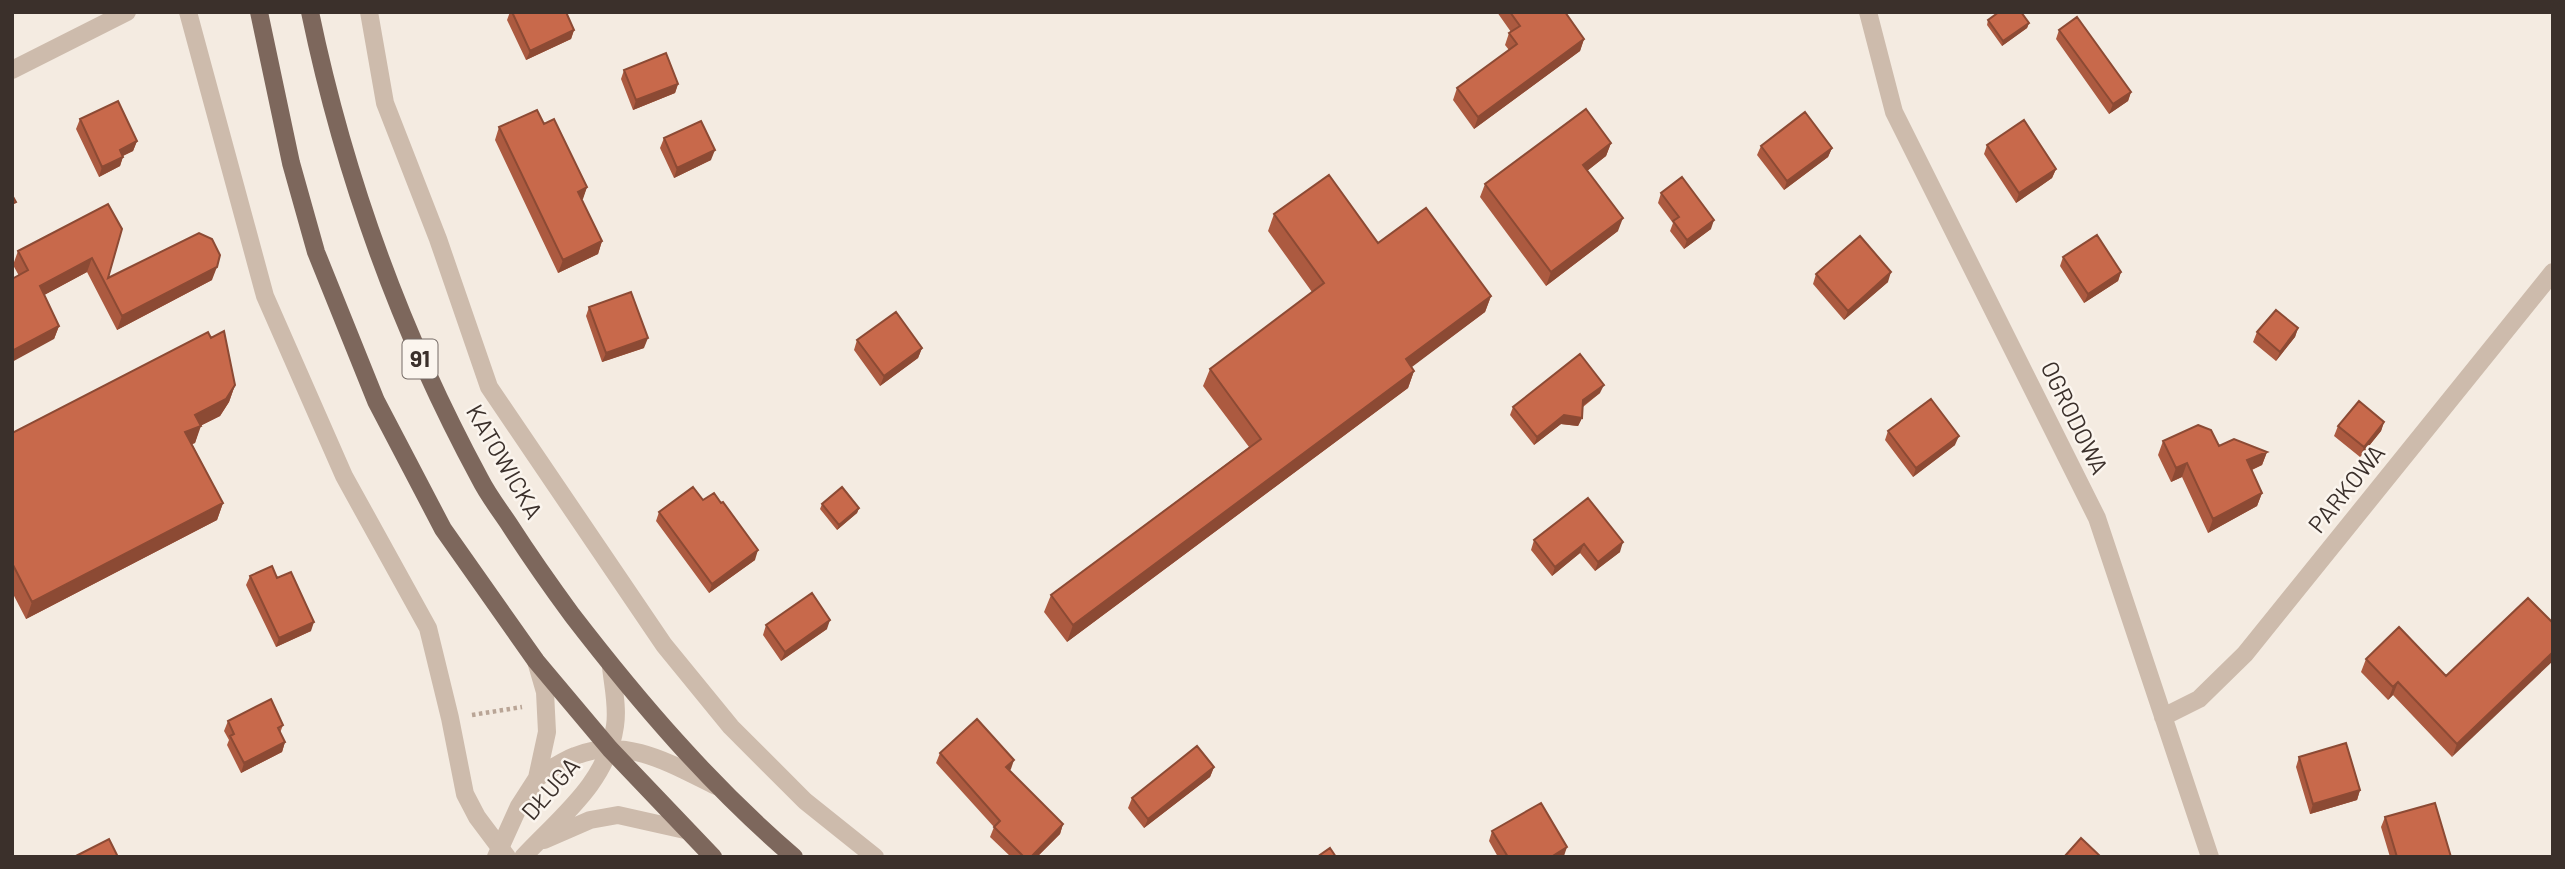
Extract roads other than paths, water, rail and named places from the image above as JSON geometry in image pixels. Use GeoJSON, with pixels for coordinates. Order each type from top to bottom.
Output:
{"type":"FeatureCollection","features":[{"type":"Feature","properties":{"kind":"main road","name":"91"},"geometry":{"type":"LineString","coordinates":[[259,12],[291,163],[316,251],[376,401],[443,529],[536,661],[610,749],[713,857]]}},
{"type":"Feature","properties":{"kind":"main road","name":"KATOWICKA"},"geometry":{"type":"LineString","coordinates":[[310,12],[340,137],[386,275],[416,350],[481,481],[546,581],[611,667],[654,718],[720,787],[794,857]]}},
{"type":"Feature","properties":{"kind":"street"},"geometry":{"type":"LineString","coordinates":[[12,70],[127,12]]}},
{"type":"Feature","properties":{"kind":"street"},"geometry":{"type":"LineString","coordinates":[[188,12],[265,296],[344,476],[428,628],[465,794],[501,853]]}},
{"type":"Feature","properties":{"kind":"street"},"geometry":{"type":"LineString","coordinates":[[369,12],[385,103],[438,239],[489,387],[664,645],[731,727],[805,801],[874,857]]}},
{"type":"Feature","properties":{"kind":"street","name":"OGRODOWA"},"geometry":{"type":"LineString","coordinates":[[1868,12],[1894,112],[2096,518],[2210,857]]}},
{"type":"Feature","properties":{"kind":"street","name":"PARKOWA"},"geometry":{"type":"LineString","coordinates":[[2163,717],[2199,699],[2245,654],[2553,272]]}},
{"type":"Feature","properties":{"kind":"street","name":"DŁUGA"},"geometry":{"type":"LineString","coordinates":[[501,853],[519,806],[537,778],[547,732],[545,692],[536,661]]}},
{"type":"Feature","properties":{"kind":"street","name":"DŁUGA"},"geometry":{"type":"LineString","coordinates":[[529,850],[591,785],[610,749],[615,724],[611,667]]}},
{"type":"Feature","properties":{"kind":"street","name":"DŁUGA"},"geometry":{"type":"LineString","coordinates":[[537,778],[576,755],[610,749],[644,753],[720,787]]}},
{"type":"Feature","properties":{"kind":"street"},"geometry":{"type":"LineString","coordinates":[[529,850],[579,824],[605,816],[632,817],[685,830]]}}]}
